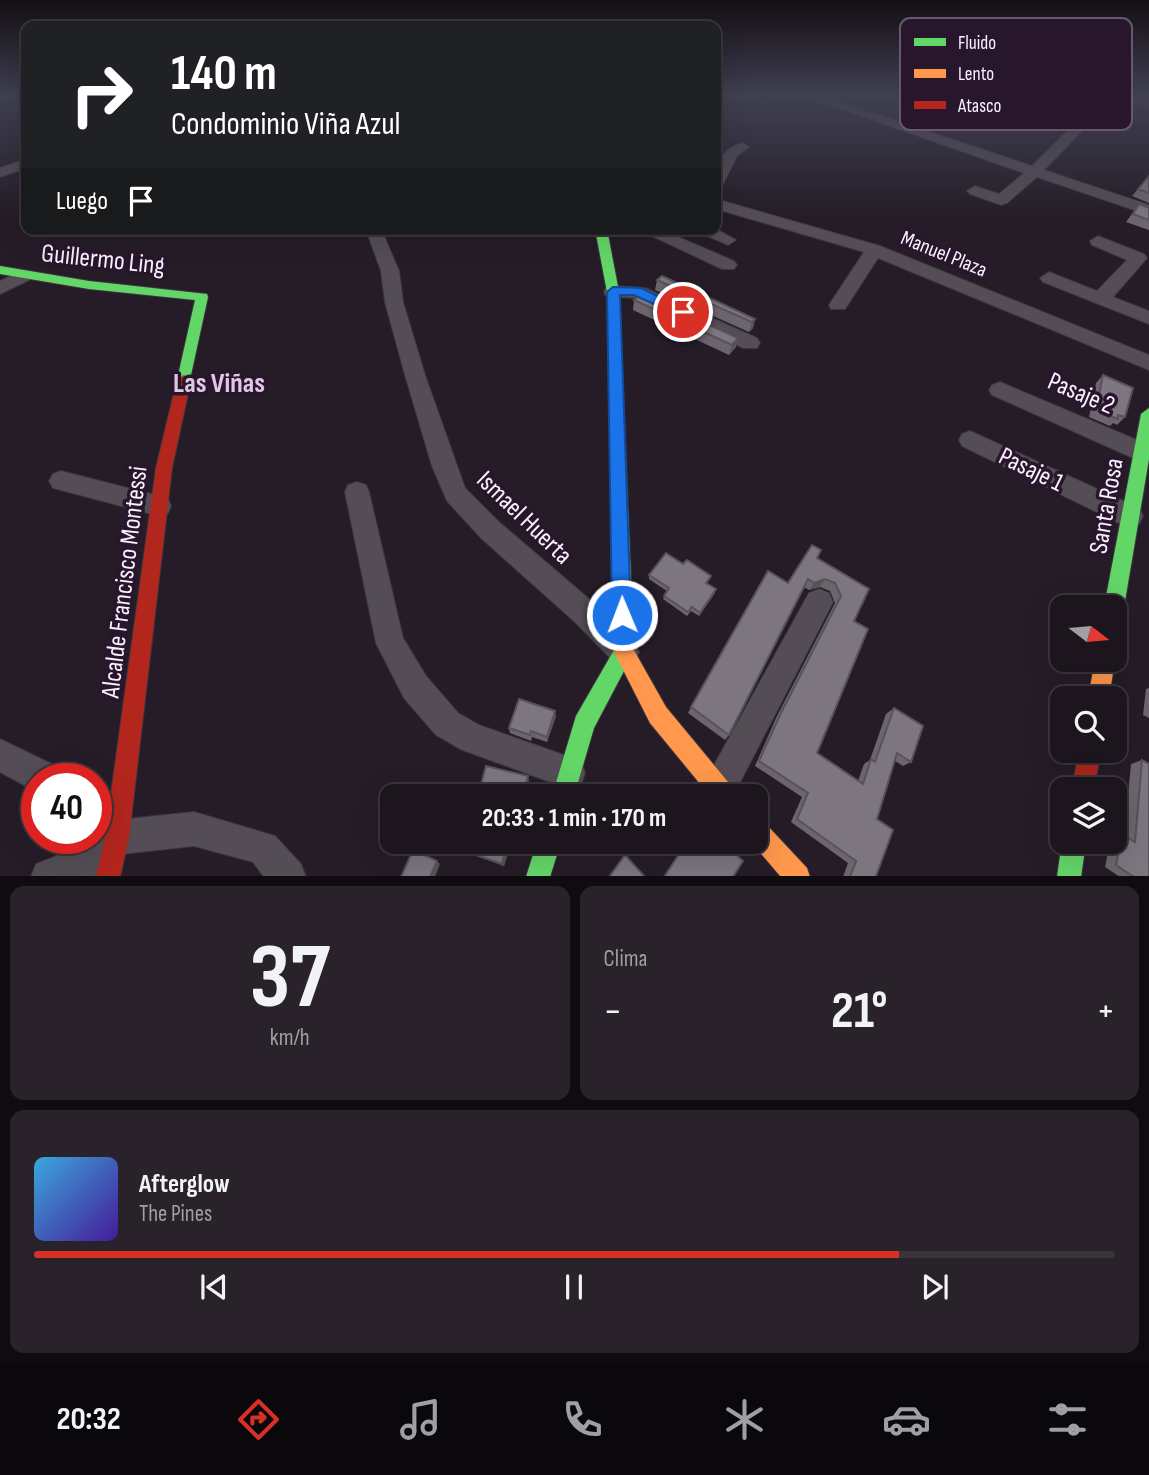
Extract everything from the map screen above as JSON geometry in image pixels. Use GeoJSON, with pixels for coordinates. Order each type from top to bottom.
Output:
{"type":"FeatureCollection","features":[{"type":"Feature","properties":{"kind":"street"},"geometry":{"type":"LineString","coordinates":[[930,137],[1149,210]]}},
{"type":"Feature","properties":{"kind":"street"},"geometry":{"type":"LineString","coordinates":[[975,191],[1001,200],[1069,137]]}},
{"type":"Feature","properties":{"kind":"street"},"geometry":{"type":"LineString","coordinates":[[721,175],[731,154],[741,147]]}},
{"type":"Feature","properties":{"kind":"street"},"geometry":{"type":"LineString","coordinates":[[0,173],[21,165]]}},
{"type":"Feature","properties":{"kind":"street","name":"Manuel Plaza"},"geometry":{"type":"LineString","coordinates":[[721,205],[874,250],[1149,363]]}},
{"type":"Feature","properties":{"kind":"street","name":"Ismael Huerta"},"geometry":{"type":"LineString","coordinates":[[377,235],[390,271],[394,302],[415,374],[444,466],[456,494],[489,530],[585,613],[624,652],[658,715],[715,784]]}},
{"type":"Feature","properties":{"kind":"street"},"geometry":{"type":"LineString","coordinates":[[566,784],[584,723],[624,652],[613,292],[602,235]]}},
{"type":"Feature","properties":{"kind":"street"},"geometry":{"type":"LineString","coordinates":[[659,235],[728,265]]}},
{"type":"Feature","properties":{"kind":"street"},"geometry":{"type":"LineString","coordinates":[[715,235],[728,240]]}},
{"type":"Feature","properties":{"kind":"street"},"geometry":{"type":"LineString","coordinates":[[1098,241],[1138,258],[1101,298]]}},
{"type":"Feature","properties":{"kind":"street"},"geometry":{"type":"LineString","coordinates":[[838,305],[874,250]]}},
{"type":"Feature","properties":{"kind":"street","name":"Guillermo Ling"},"geometry":{"type":"LineString","coordinates":[[0,270],[23,276],[202,297]]}},
{"type":"Feature","properties":{"kind":"street"},"geometry":{"type":"LineString","coordinates":[[0,288],[23,276]]}},
{"type":"Feature","properties":{"kind":"street"},"geometry":{"type":"LineString","coordinates":[[1049,278],[1149,318]]}},
{"type":"Feature","properties":{"kind":"street"},"geometry":{"type":"LineString","coordinates":[[613,292],[638,292],[750,343]]}},
{"type":"Feature","properties":{"kind":"street","name":"Alcalde Francisco Montessi"},"geometry":{"type":"LineString","coordinates":[[108,876],[117,837],[164,468],[202,297]]}},
{"type":"Feature","properties":{"kind":"street","name":"Pasaje 2"},"geometry":{"type":"LineString","coordinates":[[1000,390],[1141,452]]}},
{"type":"Feature","properties":{"kind":"street","name":"Santa Rosa"},"geometry":{"type":"LineString","coordinates":[[1116,595],[1149,414]]}},
{"type":"Feature","properties":{"kind":"street","name":"Pasaje 1"},"geometry":{"type":"LineString","coordinates":[[970,440],[1130,516]]}},
{"type":"Feature","properties":{"kind":"street"},"geometry":{"type":"LineString","coordinates":[[61,481],[159,506]]}},
{"type":"Feature","properties":{"kind":"street"},"geometry":{"type":"LineString","coordinates":[[358,492],[390,643],[415,687],[447,724],[564,784]]}},
{"type":"Feature","properties":{"kind":"street"},"geometry":{"type":"LineString","coordinates":[[727,784],[819,602]]}},
{"type":"Feature","properties":{"kind":"street"},"geometry":{"type":"LineString","coordinates":[[0,755],[21,766]]}},
{"type":"Feature","properties":{"kind":"street"},"geometry":{"type":"LineString","coordinates":[[112,829],[117,837]]}},
{"type":"Feature","properties":{"kind":"street"},"geometry":{"type":"LineString","coordinates":[[52,876],[89,861],[117,837],[194,829],[263,848],[287,876]]}},
{"type":"Feature","properties":{"kind":"street"},"geometry":{"type":"LineString","coordinates":[[768,844],[796,876]]}},
{"type":"Feature","properties":{"kind":"street"},"geometry":{"type":"LineString","coordinates":[[538,876],[545,854]]}},
{"type":"Feature","properties":{"kind":"street"},"geometry":{"type":"LineString","coordinates":[[1069,876],[1072,854]]}},
{"type":"Feature","properties":{"kind":"building"},"geometry":{"type":"Polygon","coordinates":[[[1149,176],[1149,193],[1138,189],[1149,176]]]}},
{"type":"Feature","properties":{"kind":"building"},"geometry":{"type":"Polygon","coordinates":[[[1139,204],[1149,208],[1149,220],[1133,214],[1139,204]]]}},
{"type":"Feature","properties":{"kind":"building"},"geometry":{"type":"Polygon","coordinates":[[[662,276],[755,319],[752,322],[657,280],[662,276]]]}},
{"type":"Feature","properties":{"kind":"building"},"geometry":{"type":"Polygon","coordinates":[[[641,294],[738,338],[732,345],[634,300],[641,294]]]}},
{"type":"Feature","properties":{"kind":"building"},"geometry":{"type":"Polygon","coordinates":[[[1103,375],[1133,388],[1125,417],[1118,415],[1118,419],[1096,410],[1103,375]]]}},
{"type":"Feature","properties":{"kind":"building"},"geometry":{"type":"Polygon","coordinates":[[[812,545],[821,550],[817,558],[869,589],[854,621],[868,629],[817,753],[863,784],[871,759],[875,762],[894,708],[923,726],[911,762],[897,753],[877,819],[893,830],[876,876],[850,876],[856,861],[797,819],[808,793],[759,761],[841,596],[835,583],[825,579],[814,583],[808,579],[729,735],[691,707],[768,571],[788,583],[812,545]]]}},
{"type":"Feature","properties":{"kind":"building"},"geometry":{"type":"Polygon","coordinates":[[[666,553],[683,564],[687,560],[711,576],[706,583],[716,589],[700,613],[692,607],[688,612],[664,596],[669,588],[649,575],[666,553]]]}},
{"type":"Feature","properties":{"kind":"building"},"geometry":{"type":"Polygon","coordinates":[[[519,699],[555,711],[547,737],[531,731],[530,735],[509,728],[519,699]]]}},
{"type":"Feature","properties":{"kind":"building"},"geometry":{"type":"Polygon","coordinates":[[[1142,760],[1149,764],[1149,876],[1132,876],[1116,865],[1118,854],[1127,854],[1127,837],[1135,842],[1142,760]]]}},
{"type":"Feature","properties":{"kind":"building"},"geometry":{"type":"Polygon","coordinates":[[[486,766],[528,776],[526,784],[481,784],[486,766]]]}},
{"type":"Feature","properties":{"kind":"building"},"geometry":{"type":"Polygon","coordinates":[[[411,854],[422,854],[437,861],[430,876],[401,876],[411,854]]]}},
{"type":"Feature","properties":{"kind":"building"},"geometry":{"type":"Polygon","coordinates":[[[476,854],[505,854],[502,864],[476,854]]]}},
{"type":"Feature","properties":{"kind":"building"},"geometry":{"type":"Polygon","coordinates":[[[679,854],[735,854],[743,861],[734,876],[665,876],[679,854]]]}},
{"type":"Feature","properties":{"kind":"building"},"geometry":{"type":"Polygon","coordinates":[[[625,855],[644,876],[610,876],[625,855]]]}},
{"type":"Feature","properties":{"kind":"traffic: fast"},"geometry":{"type":"LineString","coordinates":[[566,784],[584,724],[624,652],[613,292],[602,235]]}},
{"type":"Feature","properties":{"kind":"traffic: fast"},"geometry":{"type":"LineString","coordinates":[[0,270],[89,285],[202,297],[184,380]]}},
{"type":"Feature","properties":{"kind":"traffic: fast"},"geometry":{"type":"LineString","coordinates":[[1116,595],[1149,414]]}},
{"type":"Feature","properties":{"kind":"traffic: fast"},"geometry":{"type":"LineString","coordinates":[[538,876],[545,854]]}},
{"type":"Feature","properties":{"kind":"traffic: fast"},"geometry":{"type":"LineString","coordinates":[[1069,876],[1072,854]]}},
{"type":"Feature","properties":{"kind":"traffic: slow"},"geometry":{"type":"LineString","coordinates":[[624,652],[658,715],[715,784]]}},
{"type":"Feature","properties":{"kind":"traffic: slow"},"geometry":{"type":"LineString","coordinates":[[1101,686],[1103,672]]}},
{"type":"Feature","properties":{"kind":"traffic: slow"},"geometry":{"type":"LineString","coordinates":[[768,843],[797,876]]}},
{"type":"Feature","properties":{"kind":"traffic: jam"},"geometry":{"type":"LineString","coordinates":[[108,876],[117,837],[164,468],[184,380]]}},
{"type":"Feature","properties":{"kind":"traffic: jam"},"geometry":{"type":"LineString","coordinates":[[1085,777],[1088,763]]}},
{"type":"Feature","properties":{"kind":"district","name":"Las Viñas"},"geometry":{"type":"Point","coordinates":[219,383]}},
{"type":"Feature","properties":{"kind":"route"},"geometry":{"type":"LineString","coordinates":[[622,615],[613,292],[636,291],[683,312]]}}]}
